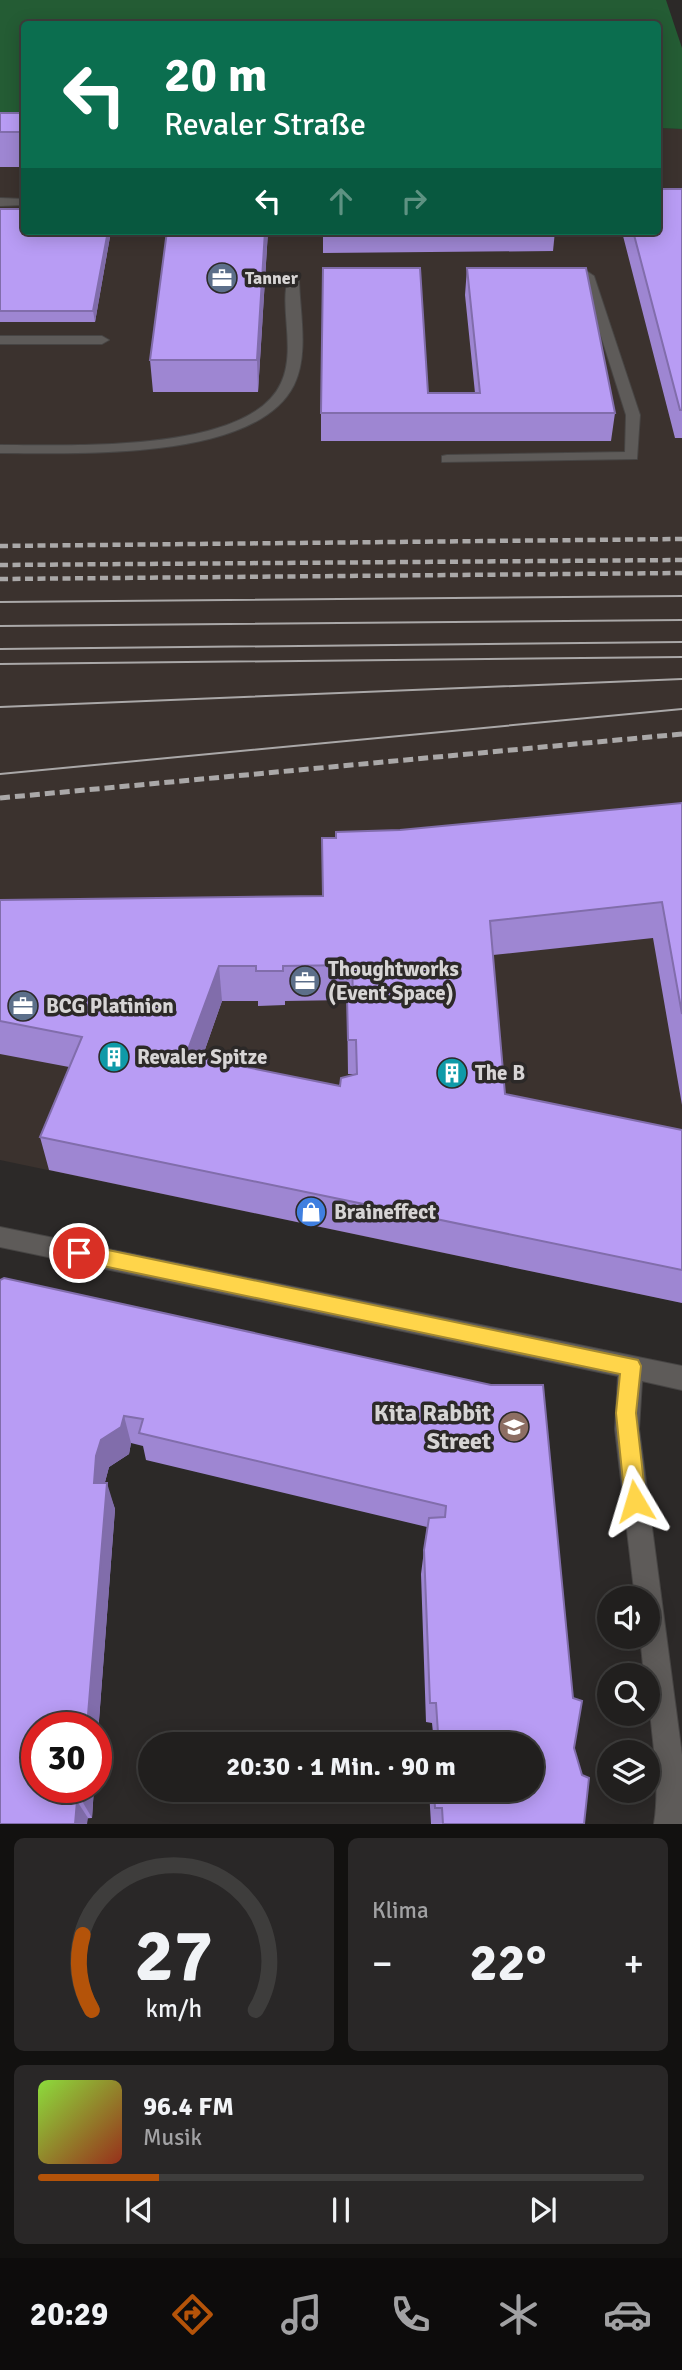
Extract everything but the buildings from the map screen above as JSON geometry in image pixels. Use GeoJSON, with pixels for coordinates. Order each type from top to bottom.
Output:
{"type":"FeatureCollection","features":[{"type":"Feature","properties":{"kind":"street"},"geometry":{"type":"LineString","coordinates":[[0,202],[21,202]]}},
{"type":"Feature","properties":{"kind":"street"},"geometry":{"type":"LineString","coordinates":[[0,449],[166,443],[220,434],[245,424],[274,404],[286,387],[294,366],[293,279]]}},
{"type":"Feature","properties":{"kind":"street"},"geometry":{"type":"LineString","coordinates":[[0,341],[102,340]]}},
{"type":"Feature","properties":{"kind":"street"},"geometry":{"type":"LineString","coordinates":[[0,1237],[682,1378]]}},
{"type":"Feature","properties":{"kind":"street"},"geometry":{"type":"LineString","coordinates":[[631,1366],[627,1429],[673,1795],[668,1824]]}},
{"type":"Feature","properties":{"kind":"lane"},"geometry":{"type":"LineString","coordinates":[[447,459],[632,456],[634,415],[588,276]]}},
{"type":"Feature","properties":{"kind":"shaded area"},"geometry":{"type":"Polygon","coordinates":[[[661,128],[682,129],[682,1303],[0,1160],[0,132],[21,132],[21,235],[661,235],[661,128]]]}},
{"type":"Feature","properties":{"kind":"green space"},"geometry":{"type":"Polygon","coordinates":[[[0,0],[666,0],[682,48],[682,129],[661,128],[661,21],[21,21],[21,132],[0,132],[0,0]]]}},
{"type":"Feature","properties":{"kind":"tram line"},"geometry":{"type":"LineString","coordinates":[[0,602],[682,596]]}},
{"type":"Feature","properties":{"kind":"tram line"},"geometry":{"type":"LineString","coordinates":[[0,626],[682,620]]}},
{"type":"Feature","properties":{"kind":"tram line"},"geometry":{"type":"LineString","coordinates":[[0,649],[682,642]]}},
{"type":"Feature","properties":{"kind":"tram line"},"geometry":{"type":"LineString","coordinates":[[0,664],[682,657]]}},
{"type":"Feature","properties":{"kind":"tram line"},"geometry":{"type":"LineString","coordinates":[[0,707],[682,679]]}},
{"type":"Feature","properties":{"kind":"tram line"},"geometry":{"type":"LineString","coordinates":[[0,774],[682,709]]}},
{"type":"Feature","properties":{"kind":"railway"},"geometry":{"type":"LineString","coordinates":[[0,546],[682,539]]}},
{"type":"Feature","properties":{"kind":"railway"},"geometry":{"type":"LineString","coordinates":[[0,565],[682,560]]}},
{"type":"Feature","properties":{"kind":"railway"},"geometry":{"type":"LineString","coordinates":[[0,579],[682,573]]}},
{"type":"Feature","properties":{"kind":"railway"},"geometry":{"type":"LineString","coordinates":[[0,798],[682,734]]}},
{"type":"Feature","properties":{"kind":"place","name":"Tanner"},"geometry":{"type":"Point","coordinates":[222,278]}},
{"type":"Feature","properties":{"kind":"place","name":"Thoughtworks (Event Space)"},"geometry":{"type":"Point","coordinates":[305,981]}},
{"type":"Feature","properties":{"kind":"place","name":"BCG Platinion"},"geometry":{"type":"Point","coordinates":[23,1006]}},
{"type":"Feature","properties":{"kind":"place","name":"Revaler Spitze"},"geometry":{"type":"Point","coordinates":[114,1057]}},
{"type":"Feature","properties":{"kind":"place","name":"The B"},"geometry":{"type":"Point","coordinates":[452,1073]}},
{"type":"Feature","properties":{"kind":"place","name":"Braineffect"},"geometry":{"type":"Point","coordinates":[311,1212]}},
{"type":"Feature","properties":{"kind":"place","name":"Kita Rabbit Street"},"geometry":{"type":"Point","coordinates":[514,1427]}},
{"type":"Feature","properties":{"kind":"route"},"geometry":{"type":"LineString","coordinates":[[79,1253],[631,1366],[626,1413],[635,1501]]}}]}
